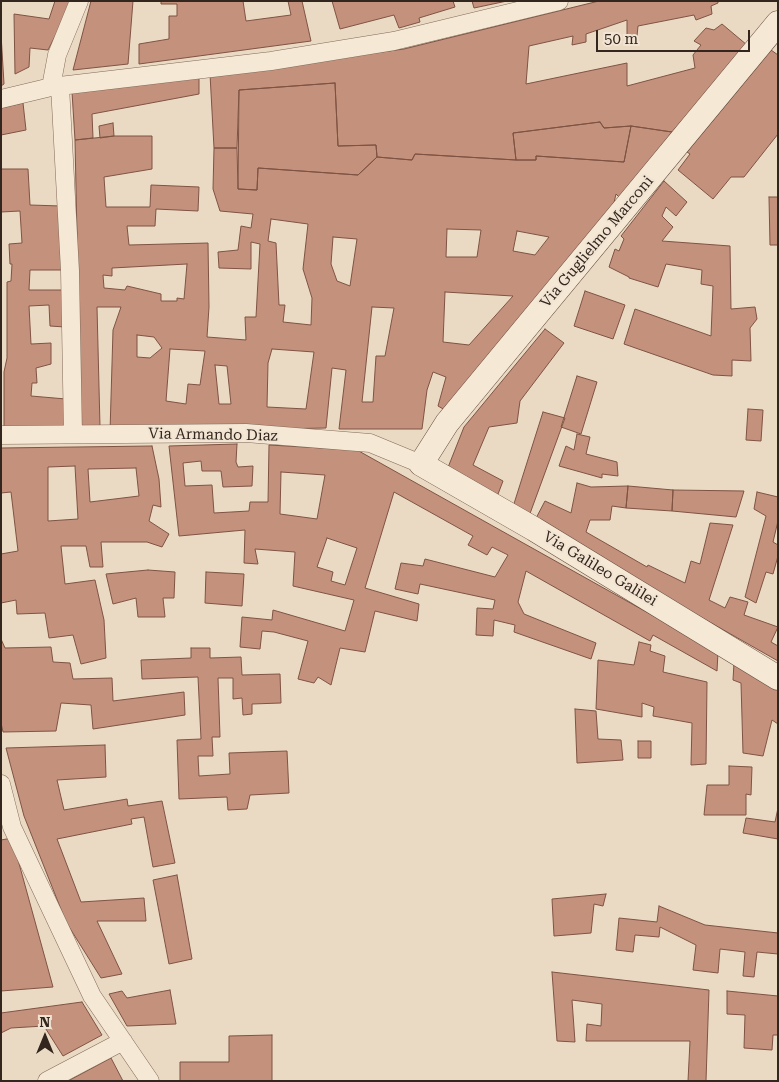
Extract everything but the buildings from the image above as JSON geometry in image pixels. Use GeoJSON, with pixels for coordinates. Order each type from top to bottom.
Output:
{"type":"FeatureCollection","features":[{"type":"Feature","properties":{"kind":"street"},"geometry":{"type":"LineString","coordinates":[[72,434],[70,271],[56,87],[57,55],[79,1]]}},
{"type":"Feature","properties":{"kind":"street"},"geometry":{"type":"LineString","coordinates":[[1,100],[56,87],[271,61],[394,41],[559,1]]}},
{"type":"Feature","properties":{"kind":"street","name":"Via Guglielmo Marconi"},"geometry":{"type":"LineString","coordinates":[[421,464],[447,423],[778,23]]}},
{"type":"Feature","properties":{"kind":"street","name":"Via Armando Diaz"},"geometry":{"type":"LineString","coordinates":[[1,435],[246,433],[370,443],[421,464]]}},
{"type":"Feature","properties":{"kind":"street","name":"Via Galileo Galilei"},"geometry":{"type":"LineString","coordinates":[[421,464],[534,529],[778,678]]}},
{"type":"Feature","properties":{"kind":"street"},"geometry":{"type":"LineString","coordinates":[[1,784],[6,828],[92,996],[150,1081]]}},
{"type":"Feature","properties":{"kind":"street"},"geometry":{"type":"LineString","coordinates":[[47,1081],[123,1041]]}}]}
